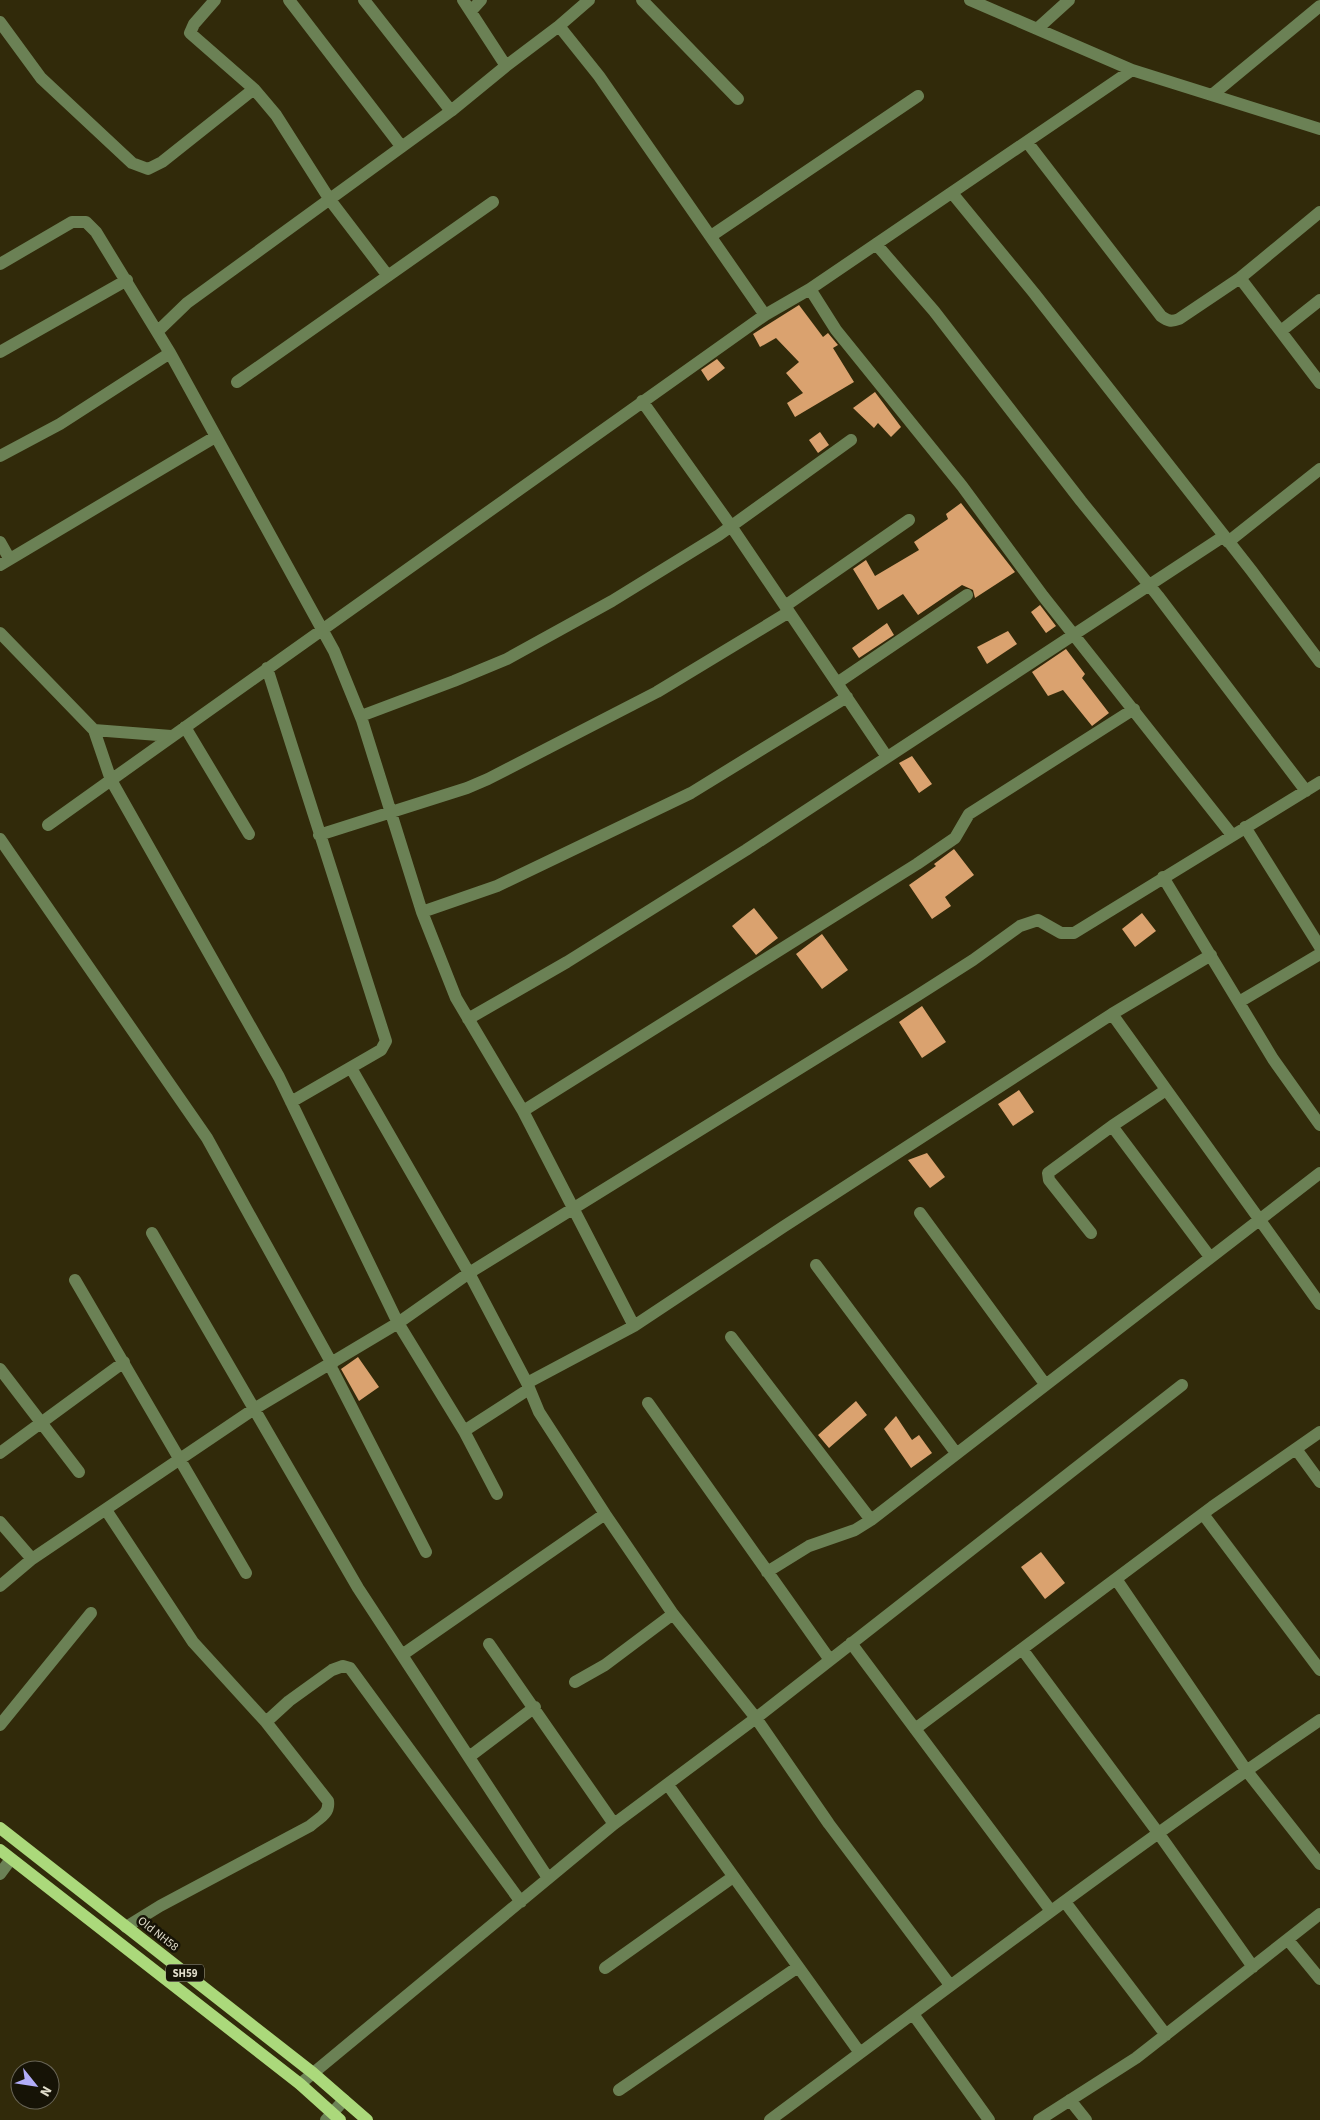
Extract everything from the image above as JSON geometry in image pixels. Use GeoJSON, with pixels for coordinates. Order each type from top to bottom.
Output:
{"type":"FeatureCollection","features":[{"type":"Feature","properties":{"kind":"main road","name":"Old NH58"},"geometry":{"type":"LineString","coordinates":[[0,1828],[313,2073],[366,2120]]}},
{"type":"Feature","properties":{"kind":"main road","name":"SH59"},"geometry":{"type":"LineString","coordinates":[[0,1850],[300,2084],[333,2118]]}},
{"type":"Feature","properties":{"kind":"street"},"geometry":{"type":"LineString","coordinates":[[215,0],[194,24],[190,33],[254,89],[276,114],[330,200],[388,276]]}},
{"type":"Feature","properties":{"kind":"street"},"geometry":{"type":"LineString","coordinates":[[289,0],[400,146]]}},
{"type":"Feature","properties":{"kind":"street"},"geometry":{"type":"LineString","coordinates":[[364,0],[451,110]]}},
{"type":"Feature","properties":{"kind":"street"},"geometry":{"type":"LineString","coordinates":[[463,0],[506,66]]}},
{"type":"Feature","properties":{"kind":"street"},"geometry":{"type":"LineString","coordinates":[[470,11],[481,0]]}},
{"type":"Feature","properties":{"kind":"street"},"geometry":{"type":"LineString","coordinates":[[156,332],[187,303],[451,110],[559,26],[589,0]]}},
{"type":"Feature","properties":{"kind":"street"},"geometry":{"type":"LineString","coordinates":[[642,0],[738,99]]}},
{"type":"Feature","properties":{"kind":"street"},"geometry":{"type":"LineString","coordinates":[[970,0],[1132,70],[1320,129]]}},
{"type":"Feature","properties":{"kind":"street"},"geometry":{"type":"LineString","coordinates":[[1036,29],[1069,0]]}},
{"type":"Feature","properties":{"kind":"street"},"geometry":{"type":"LineString","coordinates":[[1212,95],[1320,6]]}},
{"type":"Feature","properties":{"kind":"street"},"geometry":{"type":"LineString","coordinates":[[0,22],[41,78],[132,163],[148,169],[162,162],[254,89]]}},
{"type":"Feature","properties":{"kind":"street"},"geometry":{"type":"LineString","coordinates":[[559,26],[599,76],[765,315]]}},
{"type":"Feature","properties":{"kind":"street"},"geometry":{"type":"LineString","coordinates":[[48,825],[765,315],[810,289],[1132,70]]}},
{"type":"Feature","properties":{"kind":"street"},"geometry":{"type":"LineString","coordinates":[[710,236],[918,96]]}},
{"type":"Feature","properties":{"kind":"street"},"geometry":{"type":"LineString","coordinates":[[1027,142],[1160,316],[1167,321],[1179,319],[1240,278],[1320,212]]}},
{"type":"Feature","properties":{"kind":"street"},"geometry":{"type":"LineString","coordinates":[[952,193],[1226,539],[1320,662]]}},
{"type":"Feature","properties":{"kind":"street"},"geometry":{"type":"LineString","coordinates":[[237,382],[493,202]]}},
{"type":"Feature","properties":{"kind":"street"},"geometry":{"type":"LineString","coordinates":[[0,264],[72,222],[86,222],[96,232],[170,353],[334,651],[361,716],[422,912],[438,957],[468,1019],[523,1111],[634,1326]]}},
{"type":"Feature","properties":{"kind":"street"},"geometry":{"type":"LineString","coordinates":[[876,244],[934,311],[1075,493],[1150,586],[1306,791]]}},
{"type":"Feature","properties":{"kind":"street"},"geometry":{"type":"LineString","coordinates":[[1240,278],[1320,383]]}},
{"type":"Feature","properties":{"kind":"street"},"geometry":{"type":"LineString","coordinates":[[0,352],[126,280]]}},
{"type":"Feature","properties":{"kind":"street"},"geometry":{"type":"LineString","coordinates":[[810,289],[836,330],[962,486],[1075,635],[1232,835]]}},
{"type":"Feature","properties":{"kind":"street"},"geometry":{"type":"LineString","coordinates":[[1280,331],[1320,300]]}},
{"type":"Feature","properties":{"kind":"street"},"geometry":{"type":"LineString","coordinates":[[0,456],[60,424],[170,353]]}},
{"type":"Feature","properties":{"kind":"street"},"geometry":{"type":"LineString","coordinates":[[642,402],[731,526],[888,757]]}},
{"type":"Feature","properties":{"kind":"street"},"geometry":{"type":"LineString","coordinates":[[0,542],[5,562],[215,437]]}},
{"type":"Feature","properties":{"kind":"street"},"geometry":{"type":"LineString","coordinates":[[361,716],[454,681],[507,658],[612,601],[731,526],[851,440]]}},
{"type":"Feature","properties":{"kind":"street"},"geometry":{"type":"LineString","coordinates":[[468,1019],[623,927],[1150,586],[1226,539],[1320,469]]}},
{"type":"Feature","properties":{"kind":"street"},"geometry":{"type":"LineString","coordinates":[[319,835],[467,788],[657,692],[787,609],[909,520]]}},
{"type":"Feature","properties":{"kind":"street"},"geometry":{"type":"LineString","coordinates":[[837,683],[967,595]]}},
{"type":"Feature","properties":{"kind":"street"},"geometry":{"type":"LineString","coordinates":[[0,633],[94,730],[111,780],[291,1102],[398,1323],[464,1431],[497,1494]]}},
{"type":"Feature","properties":{"kind":"street"},"geometry":{"type":"LineString","coordinates":[[267,668],[386,1041],[381,1050],[291,1102]]}},
{"type":"Feature","properties":{"kind":"street"},"geometry":{"type":"LineString","coordinates":[[422,912],[497,886],[691,793],[847,697]]}},
{"type":"Feature","properties":{"kind":"street"},"geometry":{"type":"LineString","coordinates":[[523,1111],[917,864],[955,838],[970,814],[1134,709]]}},
{"type":"Feature","properties":{"kind":"street"},"geometry":{"type":"LineString","coordinates":[[185,726],[249,834]]}},
{"type":"Feature","properties":{"kind":"street"},"geometry":{"type":"LineString","coordinates":[[94,730],[171,736]]}},
{"type":"Feature","properties":{"kind":"street"},"geometry":{"type":"LineString","coordinates":[[0,1586],[32,1559],[254,1409],[398,1323],[469,1273],[575,1209],[973,960],[1020,926],[1038,920],[1061,933],[1074,933],[1320,782]]}},
{"type":"Feature","properties":{"kind":"street"},"geometry":{"type":"LineString","coordinates":[[1245,827],[1320,947]]}},
{"type":"Feature","properties":{"kind":"street"},"geometry":{"type":"LineString","coordinates":[[0,839],[207,1138],[331,1362],[332,1370],[385,1476],[426,1552]]}},
{"type":"Feature","properties":{"kind":"street"},"geometry":{"type":"LineString","coordinates":[[1163,877],[1273,1059],[1320,1125]]}},
{"type":"Feature","properties":{"kind":"street"},"geometry":{"type":"LineString","coordinates":[[1239,1002],[1320,954]]}},
{"type":"Feature","properties":{"kind":"street"},"geometry":{"type":"LineString","coordinates":[[464,1431],[528,1386],[634,1326],[1112,1014],[1211,955]]}},
{"type":"Feature","properties":{"kind":"street"},"geometry":{"type":"LineString","coordinates":[[1112,1014],[1320,1304]]}},
{"type":"Feature","properties":{"kind":"street"},"geometry":{"type":"LineString","coordinates":[[351,1068],[469,1273],[528,1386],[539,1412],[605,1514],[673,1614],[756,1718],[835,1831],[950,1985]]}},
{"type":"Feature","properties":{"kind":"street"},"geometry":{"type":"LineString","coordinates":[[1090,1234],[1048,1176],[1053,1168],[1166,1090]]}},
{"type":"Feature","properties":{"kind":"street"},"geometry":{"type":"LineString","coordinates":[[1112,1126],[1210,1257]]}},
{"type":"Feature","properties":{"kind":"street"},"geometry":{"type":"LineString","coordinates":[[767,1572],[809,1546],[855,1530],[871,1520],[1259,1218],[1320,1173]]}},
{"type":"Feature","properties":{"kind":"street"},"geometry":{"type":"LineString","coordinates":[[920,1212],[1045,1384]]}},
{"type":"Feature","properties":{"kind":"street"},"geometry":{"type":"LineString","coordinates":[[152,1233],[358,1588],[548,1878]]}},
{"type":"Feature","properties":{"kind":"street"},"geometry":{"type":"LineString","coordinates":[[816,1265],[956,1453]]}},
{"type":"Feature","properties":{"kind":"street"},"geometry":{"type":"LineString","coordinates":[[75,1280],[246,1573]]}},
{"type":"Feature","properties":{"kind":"street"},"geometry":{"type":"LineString","coordinates":[[730,1338],[871,1520]]}},
{"type":"Feature","properties":{"kind":"street"},"geometry":{"type":"LineString","coordinates":[[0,1453],[124,1362]]}},
{"type":"Feature","properties":{"kind":"street"},"geometry":{"type":"LineString","coordinates":[[0,1369],[79,1472]]}},
{"type":"Feature","properties":{"kind":"street"},"geometry":{"type":"LineString","coordinates":[[300,2084],[614,1824],[756,1718],[1182,1385]]}},
{"type":"Feature","properties":{"kind":"street"},"geometry":{"type":"LineString","coordinates":[[648,1403],[830,1660]]}},
{"type":"Feature","properties":{"kind":"street"},"geometry":{"type":"LineString","coordinates":[[916,1729],[1203,1514],[1320,1432]]}},
{"type":"Feature","properties":{"kind":"street"},"geometry":{"type":"LineString","coordinates":[[1296,1449],[1320,1482]]}},
{"type":"Feature","properties":{"kind":"street"},"geometry":{"type":"LineString","coordinates":[[106,1510],[193,1642],[266,1722],[328,1801],[328,1810],[310,1826],[160,1906],[126,1927]]}},
{"type":"Feature","properties":{"kind":"street"},"geometry":{"type":"LineString","coordinates":[[402,1655],[605,1514]]}},
{"type":"Feature","properties":{"kind":"street"},"geometry":{"type":"LineString","coordinates":[[1203,1514],[1320,1670]]}},
{"type":"Feature","properties":{"kind":"street"},"geometry":{"type":"LineString","coordinates":[[0,1522],[32,1559]]}},
{"type":"Feature","properties":{"kind":"street"},"geometry":{"type":"LineString","coordinates":[[1116,1579],[1246,1770],[1320,1864]]}},
{"type":"Feature","properties":{"kind":"street"},"geometry":{"type":"LineString","coordinates":[[0,1725],[91,1613]]}},
{"type":"Feature","properties":{"kind":"street"},"geometry":{"type":"LineString","coordinates":[[575,1682],[605,1665],[673,1614]]}},
{"type":"Feature","properties":{"kind":"street"},"geometry":{"type":"LineString","coordinates":[[851,1643],[1051,1912]]}},
{"type":"Feature","properties":{"kind":"street"},"geometry":{"type":"LineString","coordinates":[[490,1644],[614,1824]]}},
{"type":"Feature","properties":{"kind":"street"},"geometry":{"type":"LineString","coordinates":[[1022,1649],[1159,1834],[1253,1967]]}},
{"type":"Feature","properties":{"kind":"street"},"geometry":{"type":"LineString","coordinates":[[266,1722],[289,1701],[332,1670],[343,1666],[350,1668],[521,1902]]}},
{"type":"Feature","properties":{"kind":"street"},"geometry":{"type":"LineString","coordinates":[[469,1758],[535,1707]]}},
{"type":"Feature","properties":{"kind":"street"},"geometry":{"type":"LineString","coordinates":[[770,2120],[950,1985],[1246,1770],[1320,1720]]}},
{"type":"Feature","properties":{"kind":"street"},"geometry":{"type":"LineString","coordinates":[[668,1785],[860,2053]]}},
{"type":"Feature","properties":{"kind":"street"},"geometry":{"type":"LineString","coordinates":[[0,1874],[11,1859]]}},
{"type":"Feature","properties":{"kind":"street"},"geometry":{"type":"LineString","coordinates":[[605,1968],[733,1877]]}},
{"type":"Feature","properties":{"kind":"street"},"geometry":{"type":"LineString","coordinates":[[1065,1902],[1166,2035]]}},
{"type":"Feature","properties":{"kind":"street"},"geometry":{"type":"LineString","coordinates":[[1039,2120],[1136,2058],[1320,1914]]}},
{"type":"Feature","properties":{"kind":"street"},"geometry":{"type":"LineString","coordinates":[[1288,1940],[1320,1979]]}},
{"type":"Feature","properties":{"kind":"street"},"geometry":{"type":"LineString","coordinates":[[619,2090],[798,1967]]}},
{"type":"Feature","properties":{"kind":"street"},"geometry":{"type":"LineString","coordinates":[[912,2014],[989,2120]]}},
{"type":"Feature","properties":{"kind":"street"},"geometry":{"type":"LineString","coordinates":[[333,2118],[344,2100]]}},
{"type":"Feature","properties":{"kind":"street"},"geometry":{"type":"LineString","coordinates":[[1070,2100],[1086,2120]]}},
{"type":"Feature","properties":{"kind":"building"},"geometry":{"type":"Polygon","coordinates":[[[799,305],[823,337],[828,333],[838,345],[833,348],[854,382],[795,417],[787,403],[803,393],[786,373],[799,362],[776,338],[760,347],[753,334],[799,305]]]}},
{"type":"Feature","properties":{"kind":"building"},"geometry":{"type":"Polygon","coordinates":[[[717,359],[725,368],[708,381],[701,370],[717,359]]]}},
{"type":"Feature","properties":{"kind":"building"},"geometry":{"type":"Polygon","coordinates":[[[875,392],[901,427],[891,437],[878,423],[874,428],[853,408],[875,392]]]}},
{"type":"Feature","properties":{"kind":"building"},"geometry":{"type":"Polygon","coordinates":[[[820,432],[829,445],[818,453],[809,440],[820,432]]]}},
{"type":"Feature","properties":{"kind":"building"},"geometry":{"type":"Polygon","coordinates":[[[961,503],[1015,572],[975,598],[973,590],[962,585],[918,615],[903,594],[878,610],[853,569],[866,560],[875,576],[919,550],[914,542],[948,519],[946,514],[961,503]]]}},
{"type":"Feature","properties":{"kind":"building"},"geometry":{"type":"Polygon","coordinates":[[[1040,605],[1056,626],[1046,633],[1031,612],[1040,605]]]}},
{"type":"Feature","properties":{"kind":"building"},"geometry":{"type":"Polygon","coordinates":[[[887,623],[894,635],[859,658],[852,648],[887,623]]]}},
{"type":"Feature","properties":{"kind":"building"},"geometry":{"type":"Polygon","coordinates":[[[1008,631],[1017,644],[987,664],[977,647],[1008,631]]]}},
{"type":"Feature","properties":{"kind":"building"},"geometry":{"type":"Polygon","coordinates":[[[1066,649],[1085,674],[1082,678],[1109,713],[1092,726],[1063,690],[1048,696],[1032,672],[1066,649]]]}},
{"type":"Feature","properties":{"kind":"building"},"geometry":{"type":"Polygon","coordinates":[[[912,756],[932,784],[919,793],[899,763],[912,756]]]}},
{"type":"Feature","properties":{"kind":"building"},"geometry":{"type":"Polygon","coordinates":[[[954,849],[974,875],[945,897],[951,906],[932,919],[909,885],[936,866],[934,864],[954,849]]]}},
{"type":"Feature","properties":{"kind":"building"},"geometry":{"type":"Polygon","coordinates":[[[754,908],[778,938],[756,955],[732,926],[754,908]]]}},
{"type":"Feature","properties":{"kind":"building"},"geometry":{"type":"Polygon","coordinates":[[[1142,913],[1156,931],[1135,947],[1122,929],[1142,913]]]}},
{"type":"Feature","properties":{"kind":"building"},"geometry":{"type":"Polygon","coordinates":[[[822,934],[848,970],[822,989],[796,954],[822,934]]]}},
{"type":"Feature","properties":{"kind":"building"},"geometry":{"type":"Polygon","coordinates":[[[922,1006],[946,1042],[922,1058],[899,1022],[922,1006]]]}},
{"type":"Feature","properties":{"kind":"building"},"geometry":{"type":"Polygon","coordinates":[[[1019,1090],[1034,1112],[1013,1126],[998,1104],[1019,1090]]]}},
{"type":"Feature","properties":{"kind":"building"},"geometry":{"type":"Polygon","coordinates":[[[927,1153],[945,1177],[930,1188],[908,1160],[927,1153]]]}},
{"type":"Feature","properties":{"kind":"building"},"geometry":{"type":"Polygon","coordinates":[[[358,1357],[379,1387],[359,1401],[341,1369],[358,1357]]]}},
{"type":"Feature","properties":{"kind":"building"},"geometry":{"type":"Polygon","coordinates":[[[856,1401],[867,1415],[829,1448],[818,1435],[856,1401]]]}},
{"type":"Feature","properties":{"kind":"building"},"geometry":{"type":"Polygon","coordinates":[[[896,1416],[912,1440],[919,1435],[932,1453],[911,1468],[884,1429],[896,1416]]]}},
{"type":"Feature","properties":{"kind":"building"},"geometry":{"type":"Polygon","coordinates":[[[1041,1552],[1065,1583],[1045,1599],[1021,1567],[1041,1552]]]}}]}
